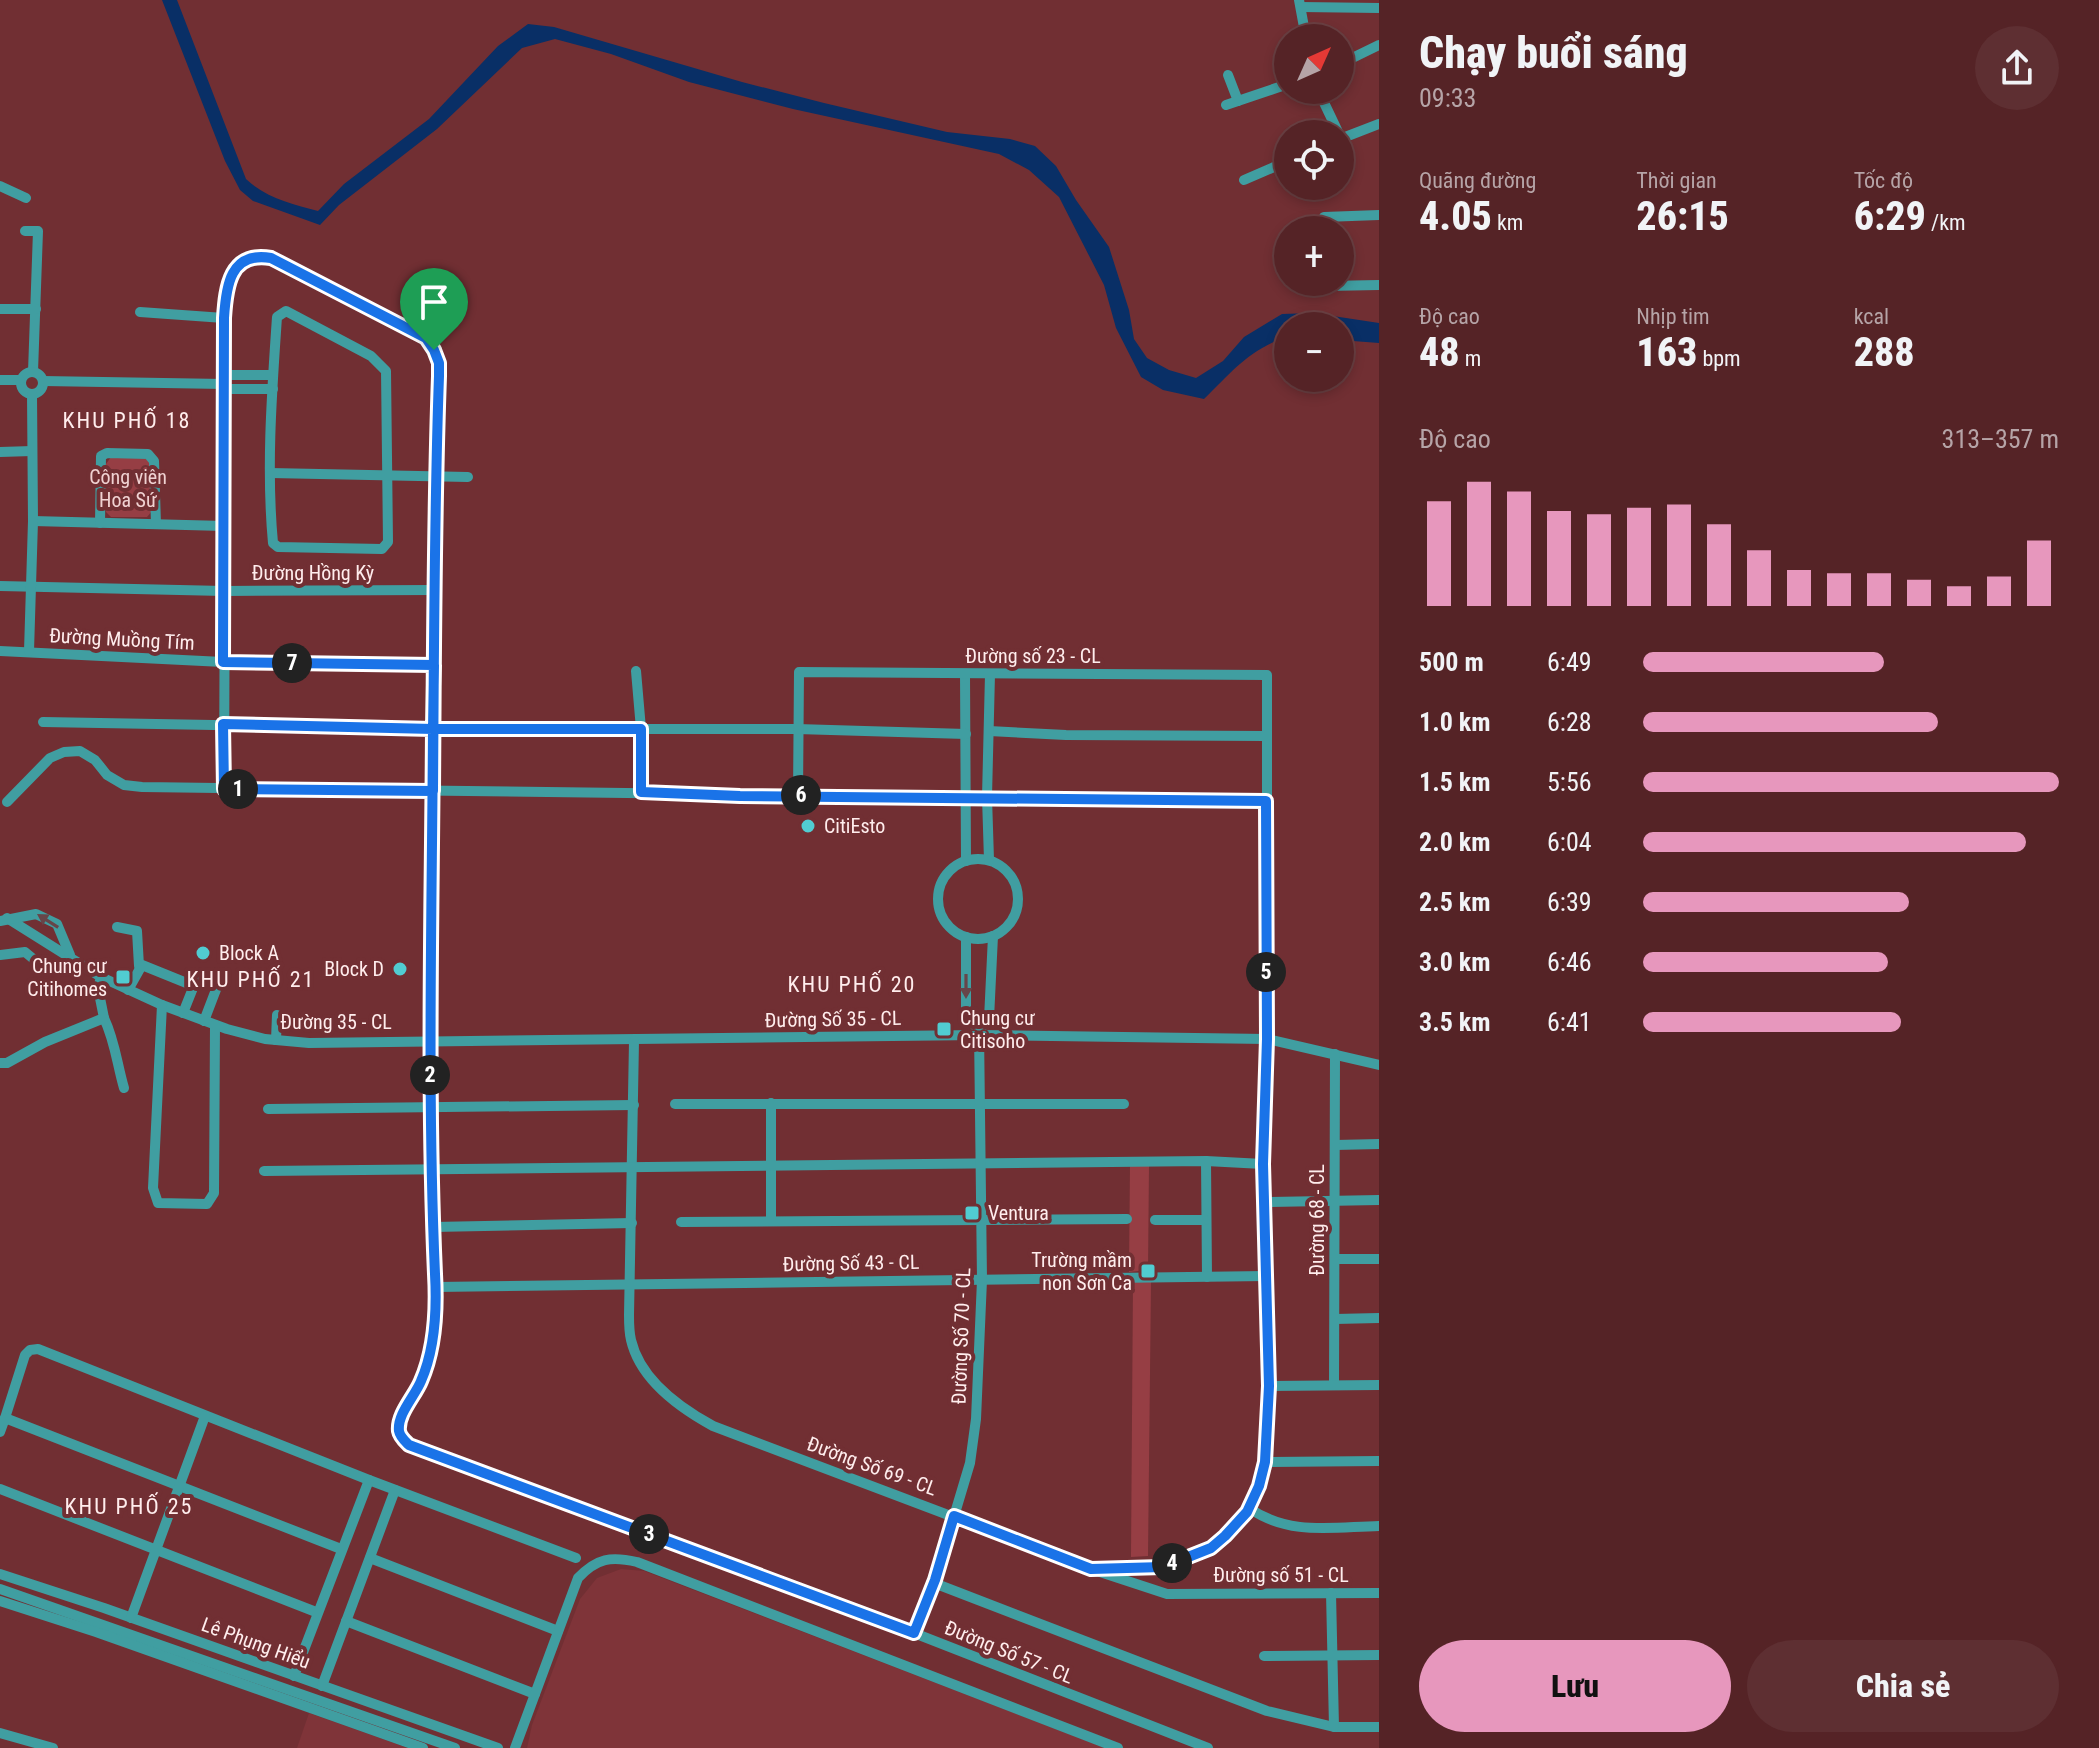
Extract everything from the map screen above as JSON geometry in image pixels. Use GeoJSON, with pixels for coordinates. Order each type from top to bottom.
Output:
{"type":"FeatureCollection","features":[{"type":"Feature","properties":{"kind":"street"},"geometry":{"type":"LineString","coordinates":[[1304,24],[1300,4],[1379,8]]}},
{"type":"Feature","properties":{"kind":"street"},"geometry":{"type":"LineString","coordinates":[[1354,57],[1379,45]]}},
{"type":"Feature","properties":{"kind":"street"},"geometry":{"type":"LineString","coordinates":[[1228,75],[1238,101]]}},
{"type":"Feature","properties":{"kind":"street"},"geometry":{"type":"LineString","coordinates":[[1226,105],[1274,89]]}},
{"type":"Feature","properties":{"kind":"street"},"geometry":{"type":"LineString","coordinates":[[1354,132],[1379,124]]}},
{"type":"Feature","properties":{"kind":"street"},"geometry":{"type":"LineString","coordinates":[[1244,180],[1274,167]]}},
{"type":"Feature","properties":{"kind":"street"},"geometry":{"type":"LineString","coordinates":[[0,186],[26,198]]}},
{"type":"Feature","properties":{"kind":"street"},"geometry":{"type":"LineString","coordinates":[[1352,216],[1379,215]]}},
{"type":"Feature","properties":{"kind":"street"},"geometry":{"type":"LineString","coordinates":[[25,231],[38,231],[33,372]]}},
{"type":"Feature","properties":{"kind":"street"},"geometry":{"type":"LineString","coordinates":[[224,789],[224,318],[229,278],[244,261],[263,257],[281,262],[426,338],[439,363],[429,1040],[436,1287]]}},
{"type":"Feature","properties":{"kind":"street"},"geometry":{"type":"LineString","coordinates":[[1354,285],[1379,285]]}},
{"type":"Feature","properties":{"kind":"street"},"geometry":{"type":"LineString","coordinates":[[0,309],[36,309]]}},
{"type":"Feature","properties":{"kind":"street"},"geometry":{"type":"LineString","coordinates":[[286,311],[379,363],[386,371],[388,542],[382,549],[278,547],[273,543],[270,473],[273,375],[277,317],[286,311]]}},
{"type":"Feature","properties":{"kind":"street"},"geometry":{"type":"LineString","coordinates":[[140,312],[224,318]]}},
{"type":"Feature","properties":{"kind":"street"},"geometry":{"type":"LineString","coordinates":[[20,380],[25,374],[40,374],[43,381],[41,389],[32,394]]}},
{"type":"Feature","properties":{"kind":"street"},"geometry":{"type":"LineString","coordinates":[[224,383],[273,375]]}},
{"type":"Feature","properties":{"kind":"street"},"geometry":{"type":"LineString","coordinates":[[0,380],[20,380]]}},
{"type":"Feature","properties":{"kind":"street"},"geometry":{"type":"LineString","coordinates":[[20,380],[22,389],[32,394]]}},
{"type":"Feature","properties":{"kind":"street"},"geometry":{"type":"LineString","coordinates":[[43,381],[224,383],[273,389]]}},
{"type":"Feature","properties":{"kind":"street"},"geometry":{"type":"LineString","coordinates":[[29,651],[33,521],[32,394]]}},
{"type":"Feature","properties":{"kind":"street"},"geometry":{"type":"LineString","coordinates":[[0,452],[32,451]]}},
{"type":"Feature","properties":{"kind":"street"},"geometry":{"type":"LineString","coordinates":[[100,523],[101,456],[107,453],[148,454],[154,461],[156,524]]}},
{"type":"Feature","properties":{"kind":"street"},"geometry":{"type":"LineString","coordinates":[[270,473],[468,477]]}},
{"type":"Feature","properties":{"kind":"street"},"geometry":{"type":"LineString","coordinates":[[33,521],[224,526]]}},
{"type":"Feature","properties":{"kind":"street","name":"Đường Hồng Kỳ"},"geometry":{"type":"LineString","coordinates":[[0,586],[224,591],[435,590]]}},
{"type":"Feature","properties":{"kind":"street","name":"Đường Muồng Tím"},"geometry":{"type":"LineString","coordinates":[[0,651],[223,662],[434,665]]}},
{"type":"Feature","properties":{"kind":"street"},"geometry":{"type":"LineString","coordinates":[[636,671],[641,729],[641,792]]}},
{"type":"Feature","properties":{"kind":"street","name":"Đường số 23 - CL"},"geometry":{"type":"LineString","coordinates":[[797,729],[799,672],[1267,675]]}},
{"type":"Feature","properties":{"kind":"street"},"geometry":{"type":"LineString","coordinates":[[965,674],[966,861]]}},
{"type":"Feature","properties":{"kind":"street"},"geometry":{"type":"LineString","coordinates":[[989,860],[990,674]]}},
{"type":"Feature","properties":{"kind":"street","name":"Đường Số 69 - CL"},"geometry":{"type":"LineString","coordinates":[[634,1041],[631,1342],[661,1390],[683,1410],[713,1426],[1091,1569],[1163,1567],[1211,1548],[1239,1523],[1249,1508],[1265,1462],[1269,1386],[1263,1164],[1267,1039],[1267,675]]}},
{"type":"Feature","properties":{"kind":"street"},"geometry":{"type":"LineString","coordinates":[[43,722],[433,729],[797,729],[966,734]]}},
{"type":"Feature","properties":{"kind":"street"},"geometry":{"type":"LineString","coordinates":[[797,729],[798,795]]}},
{"type":"Feature","properties":{"kind":"street"},"geometry":{"type":"LineString","coordinates":[[989,731],[1066,735],[1266,736]]}},
{"type":"Feature","properties":{"kind":"street"},"geometry":{"type":"LineString","coordinates":[[7,802],[50,758],[64,752],[80,751],[95,760],[107,775],[124,785],[224,789],[1266,801]]}},
{"type":"Feature","properties":{"kind":"street"},"geometry":{"type":"LineString","coordinates":[[989,860],[1003,868],[1012,879],[1018,905],[1005,929],[980,939],[966,937],[946,923],[938,899],[940,886],[955,866],[966,861],[989,860]]}},
{"type":"Feature","properties":{"kind":"street","name":"Đường 35 - CL"},"geometry":{"type":"LineString","coordinates":[[4,919],[36,914],[57,924],[70,955]]}},
{"type":"Feature","properties":{"kind":"street","name":"Đường 35 - CL"},"geometry":{"type":"LineString","coordinates":[[4,919],[61,953],[70,955],[101,977],[210,1023],[276,1040],[309,1043],[429,1040]]}},
{"type":"Feature","properties":{"kind":"street"},"geometry":{"type":"LineString","coordinates":[[117,927],[137,931],[139,966],[128,990]]}},
{"type":"Feature","properties":{"kind":"street","name":"Đường Số 70 - CL"},"geometry":{"type":"LineString","coordinates":[[914,1633],[934,1583],[970,1463],[976,1419],[982,1280],[979,1033],[989,1019],[993,936]]}},
{"type":"Feature","properties":{"kind":"street","name":"Đường Số 70 - CL"},"geometry":{"type":"LineString","coordinates":[[966,937],[966,1016],[979,1033]]}},
{"type":"Feature","properties":{"kind":"street"},"geometry":{"type":"LineString","coordinates":[[0,955],[25,952],[42,966]]}},
{"type":"Feature","properties":{"kind":"street"},"geometry":{"type":"LineString","coordinates":[[139,966],[194,986]]}},
{"type":"Feature","properties":{"kind":"street"},"geometry":{"type":"LineString","coordinates":[[162,1005],[154,1197],[158,1203],[207,1204],[214,1193],[210,1023],[216,982],[201,975],[197,978],[183,1013]]}},
{"type":"Feature","properties":{"kind":"street"},"geometry":{"type":"LineString","coordinates":[[101,977],[98,988],[104,1018],[114,1040],[114,1054],[124,1088]]}},
{"type":"Feature","properties":{"kind":"street"},"geometry":{"type":"LineString","coordinates":[[276,1040],[277,1015]]}},
{"type":"Feature","properties":{"kind":"street"},"geometry":{"type":"LineString","coordinates":[[0,1063],[7,1063],[45,1042],[104,1018]]}},
{"type":"Feature","properties":{"kind":"street","name":"Đường Số 35 - CL"},"geometry":{"type":"LineString","coordinates":[[429,1040],[634,1041],[979,1033],[1267,1039],[1379,1065]]}},
{"type":"Feature","properties":{"kind":"street","name":"Đường 68 - CL"},"geometry":{"type":"LineString","coordinates":[[1334,1385],[1335,1054]]}},
{"type":"Feature","properties":{"kind":"street"},"geometry":{"type":"LineString","coordinates":[[771,1103],[771,1221]]}},
{"type":"Feature","properties":{"kind":"street"},"geometry":{"type":"LineString","coordinates":[[675,1104],[1124,1104]]}},
{"type":"Feature","properties":{"kind":"street"},"geometry":{"type":"LineString","coordinates":[[268,1109],[634,1105]]}},
{"type":"Feature","properties":{"kind":"street"},"geometry":{"type":"LineString","coordinates":[[1335,1145],[1379,1144]]}},
{"type":"Feature","properties":{"kind":"street"},"geometry":{"type":"LineString","coordinates":[[264,1171],[1206,1161],[1263,1164]]}},
{"type":"Feature","properties":{"kind":"street"},"geometry":{"type":"LineString","coordinates":[[1206,1161],[1207,1277]]}},
{"type":"Feature","properties":{"kind":"street"},"geometry":{"type":"LineString","coordinates":[[1264,1202],[1379,1200]]}},
{"type":"Feature","properties":{"kind":"street"},"geometry":{"type":"LineString","coordinates":[[681,1222],[1127,1219]]}},
{"type":"Feature","properties":{"kind":"street"},"geometry":{"type":"LineString","coordinates":[[1155,1220],[1205,1220]]}},
{"type":"Feature","properties":{"kind":"street"},"geometry":{"type":"LineString","coordinates":[[433,1227],[632,1223]]}},
{"type":"Feature","properties":{"kind":"street"},"geometry":{"type":"LineString","coordinates":[[1335,1259],[1379,1259]]}},
{"type":"Feature","properties":{"kind":"street","name":"Đường Số 43 - CL"},"geometry":{"type":"LineString","coordinates":[[436,1287],[1266,1276]]}},
{"type":"Feature","properties":{"kind":"street","name":"Đường Số 57 - CL"},"geometry":{"type":"LineString","coordinates":[[436,1287],[432,1342],[421,1381],[402,1417],[399,1430],[409,1445],[914,1633],[1208,1748]]}},
{"type":"Feature","properties":{"kind":"street"},"geometry":{"type":"LineString","coordinates":[[1335,1319],[1379,1318]]}},
{"type":"Feature","properties":{"kind":"street"},"geometry":{"type":"LineString","coordinates":[[0,1432],[25,1355],[30,1350],[38,1349],[576,1558]]}},
{"type":"Feature","properties":{"kind":"street"},"geometry":{"type":"LineString","coordinates":[[1269,1386],[1379,1385]]}},
{"type":"Feature","properties":{"kind":"street"},"geometry":{"type":"LineString","coordinates":[[131,1618],[205,1416]]}},
{"type":"Feature","properties":{"kind":"street"},"geometry":{"type":"LineString","coordinates":[[5,1418],[341,1549]]}},
{"type":"Feature","properties":{"kind":"street"},"geometry":{"type":"LineString","coordinates":[[1265,1462],[1379,1461]]}},
{"type":"Feature","properties":{"kind":"street"},"geometry":{"type":"LineString","coordinates":[[294,1676],[369,1480]]}},
{"type":"Feature","properties":{"kind":"street"},"geometry":{"type":"LineString","coordinates":[[0,1489],[316,1612]]}},
{"type":"Feature","properties":{"kind":"street"},"geometry":{"type":"LineString","coordinates":[[322,1686],[395,1490]]}},
{"type":"Feature","properties":{"kind":"street"},"geometry":{"type":"LineString","coordinates":[[1249,1508],[1263,1518],[1292,1528],[1379,1526]]}},
{"type":"Feature","properties":{"kind":"street"},"geometry":{"type":"LineString","coordinates":[[370,1558],[558,1631]]}},
{"type":"Feature","properties":{"kind":"street"},"geometry":{"type":"LineString","coordinates":[[515,1748],[578,1578],[588,1567],[603,1559],[627,1560],[1118,1748]]}},
{"type":"Feature","properties":{"kind":"street","name":"Đường số 51 - CL"},"geometry":{"type":"LineString","coordinates":[[1091,1569],[1167,1594],[1379,1593]]}},
{"type":"Feature","properties":{"kind":"street","name":"Lê Phụng Hiểu"},"geometry":{"type":"LineString","coordinates":[[0,1577],[131,1618],[498,1748]]}},
{"type":"Feature","properties":{"kind":"street","name":"Lê Phụng Hiểu"},"geometry":{"type":"LineString","coordinates":[[0,1577],[483,1748]]}},
{"type":"Feature","properties":{"kind":"street"},"geometry":{"type":"LineString","coordinates":[[934,1583],[1267,1711],[1334,1727],[1379,1727]]}},
{"type":"Feature","properties":{"kind":"street","name":"Lê Phụng Hiểu"},"geometry":{"type":"LineString","coordinates":[[0,1589],[455,1748]]}},
{"type":"Feature","properties":{"kind":"street"},"geometry":{"type":"LineString","coordinates":[[1331,1593],[1334,1727]]}},
{"type":"Feature","properties":{"kind":"street"},"geometry":{"type":"LineString","coordinates":[[0,1601],[423,1748]]}},
{"type":"Feature","properties":{"kind":"street"},"geometry":{"type":"LineString","coordinates":[[346,1621],[535,1694]]}},
{"type":"Feature","properties":{"kind":"street"},"geometry":{"type":"LineString","coordinates":[[1264,1656],[1379,1655]]}},
{"type":"Feature","properties":{"kind":"street"},"geometry":{"type":"LineString","coordinates":[[0,1733],[53,1748]]}},
{"type":"Feature","properties":{"kind":"shaded area"},"geometry":{"type":"Polygon","coordinates":[[[621,1569],[644,1571],[1105,1748],[527,1748],[532,1725],[580,1599],[597,1578],[621,1569]]]}},
{"type":"Feature","properties":{"kind":"shaded area"},"geometry":{"type":"Polygon","coordinates":[[[309,1713],[408,1748],[297,1748],[309,1713]]]}},
{"type":"Feature","properties":{"kind":"green space","name":"Công viên Hoa Sứ"},"geometry":{"type":"Polygon","coordinates":[[[111,457],[145,458],[151,464],[152,511],[147,517],[111,517],[106,512],[106,464],[111,457]]]}},
{"type":"Feature","properties":{"kind":"green space"},"geometry":{"type":"Polygon","coordinates":[[[1130,1165],[1149,1165],[1148,1270],[1129,1272],[1130,1165]]]}},
{"type":"Feature","properties":{"kind":"green space"},"geometry":{"type":"Polygon","coordinates":[[[1133,1281],[1151,1281],[1148,1556],[1131,1557],[1133,1281]]]}},
{"type":"Feature","properties":{"kind":"water"},"geometry":{"type":"Polygon","coordinates":[[[162,0],[177,0],[246,179],[271,196],[318,211],[344,184],[429,119],[498,46],[528,24],[554,27],[824,103],[947,132],[1010,139],[1035,146],[1056,166],[1109,247],[1129,310],[1134,339],[1147,358],[1169,370],[1196,378],[1223,361],[1244,337],[1274,319],[1274,342],[1251,355],[1204,399],[1163,390],[1141,377],[1116,328],[1104,285],[1059,197],[1029,170],[999,154],[793,109],[689,82],[611,54],[555,39],[522,48],[437,129],[339,205],[320,225],[253,201],[240,190],[225,161],[162,0]]]}},
{"type":"Feature","properties":{"kind":"water"},"geometry":{"type":"Polygon","coordinates":[[[1354,319],[1379,323],[1379,343],[1354,341],[1354,319]]]}},
{"type":"Feature","properties":{"kind":"place","name":"CitiEsto"},"geometry":{"type":"Point","coordinates":[808,826]}},
{"type":"Feature","properties":{"kind":"place","name":"Block A"},"geometry":{"type":"Point","coordinates":[203,953]}},
{"type":"Feature","properties":{"kind":"place","name":"Block D"},"geometry":{"type":"Point","coordinates":[400,969]}},
{"type":"Feature","properties":{"kind":"place","name":"Chung cư Citihomes"},"geometry":{"type":"Point","coordinates":[123,977]}},
{"type":"Feature","properties":{"kind":"place","name":"Chung cư Citisoho"},"geometry":{"type":"Point","coordinates":[944,1029]}},
{"type":"Feature","properties":{"kind":"place","name":"Ventura"},"geometry":{"type":"Point","coordinates":[972,1213]}},
{"type":"Feature","properties":{"kind":"place","name":"Trường mầm non Sơn Ca"},"geometry":{"type":"Point","coordinates":[1148,1271]}},
{"type":"Feature","properties":{"kind":"district","name":"KHU PHỐ 18"},"geometry":{"type":"Point","coordinates":[127,420]}},
{"type":"Feature","properties":{"kind":"district","name":"KHU PHỐ 21"},"geometry":{"type":"Point","coordinates":[251,979]}},
{"type":"Feature","properties":{"kind":"district","name":"KHU PHỐ 20"},"geometry":{"type":"Point","coordinates":[852,984]}},
{"type":"Feature","properties":{"kind":"district","name":"KHU PHỐ 25"},"geometry":{"type":"Point","coordinates":[129,1506]}},
{"type":"Feature","properties":{"kind":"route"},"geometry":{"type":"LineString","coordinates":[[434,350],[426,338],[271,258],[256,257],[244,261],[229,278],[224,318],[223,662],[434,665],[433,729],[641,729],[641,792],[740,796],[1266,801],[1267,1039],[1263,1164],[1269,1386],[1265,1462],[1259,1486],[1247,1512],[1211,1548],[1163,1567],[1091,1569],[954,1516],[935,1580],[914,1633],[409,1445],[403,1440],[399,1430],[402,1417],[421,1381],[432,1342],[436,1287],[429,1040],[433,791],[433,729],[223,724],[224,789],[433,791],[433,729],[434,665],[436,477],[439,376],[439,363],[434,350]]}}]}
